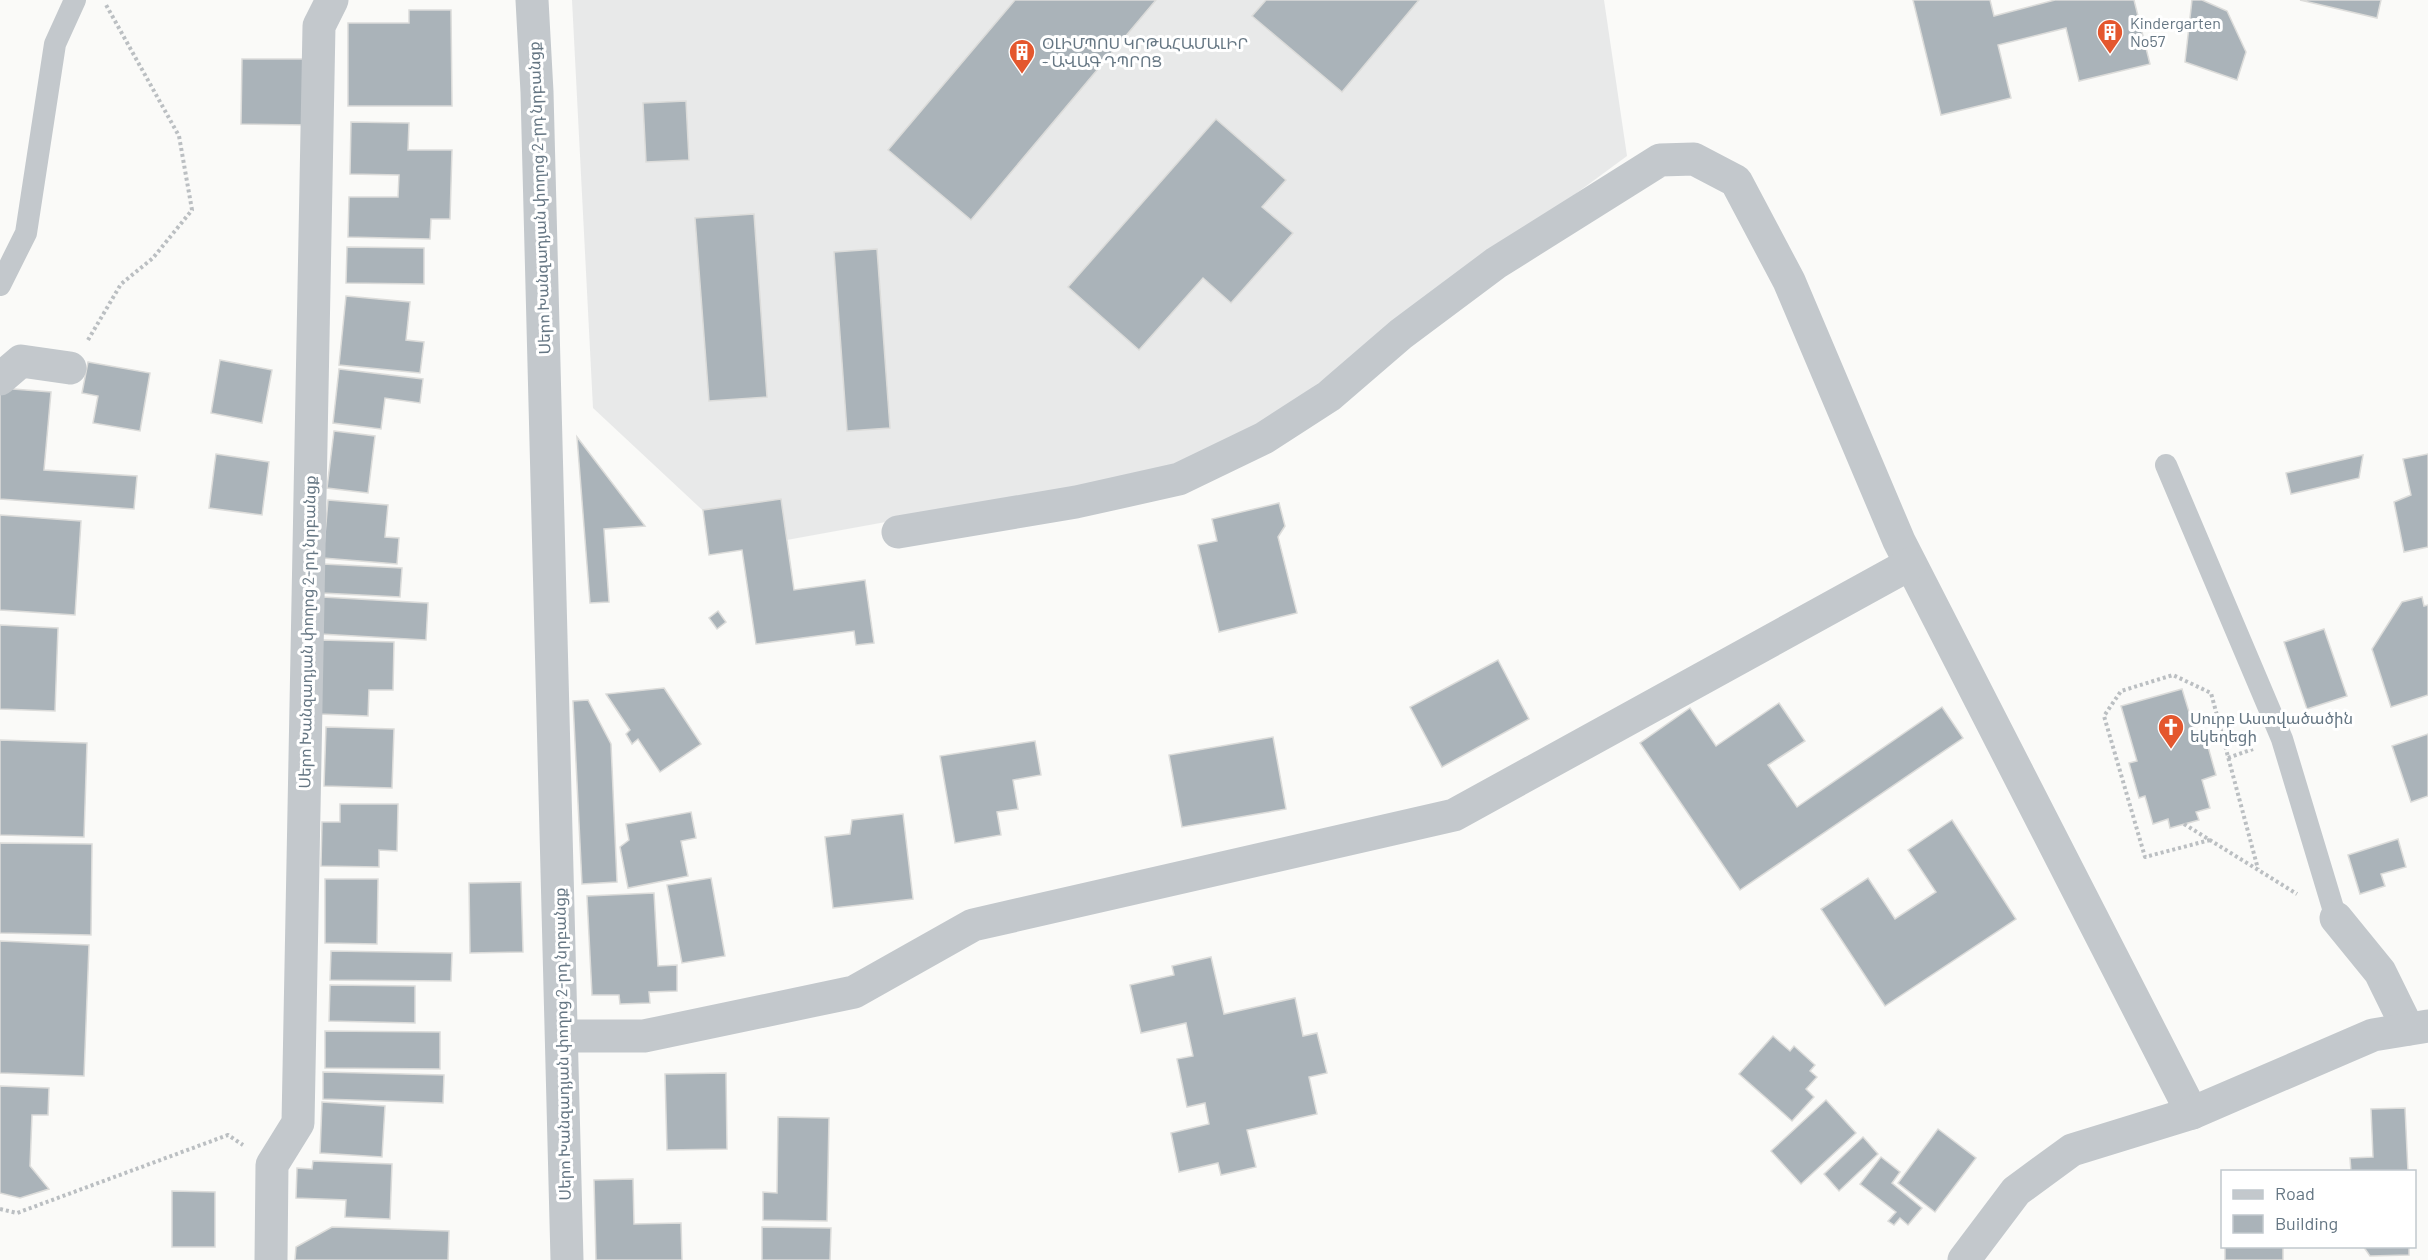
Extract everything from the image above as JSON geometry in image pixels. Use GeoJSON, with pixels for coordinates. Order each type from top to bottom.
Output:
{"type":"FeatureCollection","features":[{"type":"Feature","properties":{"kind":"street","name":"Սերո Խանզադյան փողոց 2-րդ նրբանցք"},"geometry":{"type":"LineString","coordinates":[[272,1164],[298,1123],[319,26],[332,0]]}},
{"type":"Feature","properties":{"kind":"street","name":"Սերո Խանզադյան փողոց 2-րդ նրբանցք"},"geometry":{"type":"LineString","coordinates":[[532,0],[537,92],[567,1260]]}},
{"type":"Feature","properties":{"kind":"street"},"geometry":{"type":"LineString","coordinates":[[898,532],[1076,502],[1190,474],[1264,438],[1329,396],[1401,334],[1496,263],[1660,160],[1694,159],[1736,181],[1789,281],[1910,564],[2192,1113]]}},
{"type":"Feature","properties":{"kind":"street"},"geometry":{"type":"LineString","coordinates":[[0,379],[21,361],[70,368]]}},
{"type":"Feature","properties":{"kind":"street"},"geometry":{"type":"LineString","coordinates":[[563,1036],[644,1036],[854,992],[973,925],[1454,815],[1910,564]]}},
{"type":"Feature","properties":{"kind":"street"},"geometry":{"type":"LineString","coordinates":[[1964,1260],[2016,1191],[2072,1150],[2192,1113],[2373,1035],[2418,1028],[2380,972],[2336,918]]}},
{"type":"Feature","properties":{"kind":"street"},"geometry":{"type":"LineString","coordinates":[[271,1260],[272,1164]]}},
{"type":"Feature","properties":{"kind":"lane"},"geometry":{"type":"LineString","coordinates":[[0,285],[26,234],[55,44],[75,0]]}},
{"type":"Feature","properties":{"kind":"lane"},"geometry":{"type":"LineString","coordinates":[[2166,465],[2282,739],[2336,918]]}},
{"type":"Feature","properties":{"kind":"path"},"geometry":{"type":"LineString","coordinates":[[70,368],[103,318],[121,284],[153,258],[192,210],[178,136],[104,0]]}},
{"type":"Feature","properties":{"kind":"path"},"geometry":{"type":"LineString","coordinates":[[2210,840],[2145,858],[2104,716],[2121,691],[2173,675],[2211,693],[2258,869]]}},
{"type":"Feature","properties":{"kind":"path"},"geometry":{"type":"LineString","coordinates":[[2184,824],[2336,918]]}},
{"type":"Feature","properties":{"kind":"path"},"geometry":{"type":"LineString","coordinates":[[0,1209],[17,1213],[228,1136],[272,1164]]}},
{"type":"Feature","properties":{"kind":"shaded area"},"geometry":{"type":"Polygon","coordinates":[[[572,0],[1604,0],[1627,156],[1210,463],[743,548],[593,408],[572,0]]]}},
{"type":"Feature","properties":{"kind":"building","name":"ՕԼԻՄՊՈՍ ԿՐԹԱՀԱՄԱԼԻՐ - ԱՎԱԳ ԴՊՐՈՑ"},"geometry":{"type":"Polygon","coordinates":[[[1015,0],[1156,0],[971,220],[888,150],[1015,0]]]}},
{"type":"Feature","properties":{"kind":"building","name":"ՕԼԻՄՊՈՍ ԿՐԹԱՀԱՄԱԼԻՐ - ԱՎԱԳ ԴՊՐՈՑ"},"geometry":{"type":"Polygon","coordinates":[[[1266,0],[1419,0],[1342,92],[1252,16],[1266,0]]]}},
{"type":"Feature","properties":{"kind":"building","name":"Kindergarten No57"},"geometry":{"type":"Polygon","coordinates":[[[1913,0],[1990,0],[1994,16],[2055,0],[2134,0],[2150,64],[2079,81],[2066,28],[1998,45],[2011,98],[1941,115],[1913,0]]]}},
{"type":"Feature","properties":{"kind":"building"},"geometry":{"type":"Polygon","coordinates":[[[2192,0],[2202,0],[2227,11],[2246,52],[2237,80],[2185,62],[2192,0]]]}},
{"type":"Feature","properties":{"kind":"building"},"geometry":{"type":"Polygon","coordinates":[[[2300,0],[2381,0],[2377,18],[2300,0]]]}},
{"type":"Feature","properties":{"kind":"building"},"geometry":{"type":"Polygon","coordinates":[[[409,10],[451,10],[452,106],[348,106],[348,23],[409,23],[409,10]]]}},
{"type":"Feature","properties":{"kind":"building"},"geometry":{"type":"Polygon","coordinates":[[[242,59],[310,59],[309,125],[241,124],[242,59]]]}},
{"type":"Feature","properties":{"kind":"building"},"geometry":{"type":"Polygon","coordinates":[[[686,101],[689,160],[646,162],[643,103],[686,101]]]}},
{"type":"Feature","properties":{"kind":"building"},"geometry":{"type":"Polygon","coordinates":[[[1216,119],[1286,180],[1262,207],[1293,233],[1231,303],[1203,278],[1139,350],[1068,287],[1216,119]]]}},
{"type":"Feature","properties":{"kind":"building"},"geometry":{"type":"Polygon","coordinates":[[[351,122],[409,123],[408,150],[452,150],[450,219],[431,219],[430,239],[348,237],[349,197],[398,197],[399,175],[350,174],[351,122]]]}},
{"type":"Feature","properties":{"kind":"building"},"geometry":{"type":"Polygon","coordinates":[[[754,214],[767,397],[709,401],[695,218],[754,214]]]}},
{"type":"Feature","properties":{"kind":"building"},"geometry":{"type":"Polygon","coordinates":[[[347,247],[424,248],[424,284],[346,283],[347,247]]]}},
{"type":"Feature","properties":{"kind":"building"},"geometry":{"type":"Polygon","coordinates":[[[877,249],[890,428],[847,431],[834,252],[877,249]]]}},
{"type":"Feature","properties":{"kind":"building"},"geometry":{"type":"Polygon","coordinates":[[[346,296],[410,302],[406,340],[424,342],[420,373],[339,365],[346,296]]]}},
{"type":"Feature","properties":{"kind":"building"},"geometry":{"type":"Polygon","coordinates":[[[220,360],[272,370],[262,423],[211,413],[220,360]]]}},
{"type":"Feature","properties":{"kind":"building"},"geometry":{"type":"Polygon","coordinates":[[[88,362],[150,373],[140,431],[93,423],[98,396],[82,393],[88,362]]]}},
{"type":"Feature","properties":{"kind":"building"},"geometry":{"type":"Polygon","coordinates":[[[339,369],[423,379],[420,403],[385,398],[381,429],[333,423],[339,369]]]}},
{"type":"Feature","properties":{"kind":"building"},"geometry":{"type":"Polygon","coordinates":[[[0,388],[51,392],[44,470],[137,476],[134,509],[0,499],[0,388]]]}},
{"type":"Feature","properties":{"kind":"building"},"geometry":{"type":"Polygon","coordinates":[[[334,431],[375,436],[368,493],[327,488],[334,431]]]}},
{"type":"Feature","properties":{"kind":"building"},"geometry":{"type":"Polygon","coordinates":[[[577,437],[645,526],[604,529],[609,602],[590,603],[577,437]]]}},
{"type":"Feature","properties":{"kind":"building"},"geometry":{"type":"Polygon","coordinates":[[[216,454],[269,462],[262,515],[209,508],[216,454]]]}},
{"type":"Feature","properties":{"kind":"building"},"geometry":{"type":"Polygon","coordinates":[[[2428,454],[2428,547],[2404,552],[2394,502],[2411,495],[2403,459],[2428,454]]]}},
{"type":"Feature","properties":{"kind":"building"},"geometry":{"type":"Polygon","coordinates":[[[2363,455],[2359,478],[2291,494],[2286,473],[2363,455]]]}},
{"type":"Feature","properties":{"kind":"building"},"geometry":{"type":"Polygon","coordinates":[[[781,499],[794,590],[865,580],[874,643],[856,645],[854,631],[756,644],[742,550],[709,555],[703,510],[781,499]]]}},
{"type":"Feature","properties":{"kind":"building"},"geometry":{"type":"Polygon","coordinates":[[[328,500],[388,505],[385,537],[399,538],[397,564],[323,558],[328,500]]]}},
{"type":"Feature","properties":{"kind":"building"},"geometry":{"type":"Polygon","coordinates":[[[1279,503],[1285,526],[1278,537],[1297,613],[1219,632],[1198,545],[1217,541],[1212,519],[1279,503]]]}},
{"type":"Feature","properties":{"kind":"building"},"geometry":{"type":"Polygon","coordinates":[[[0,515],[81,521],[75,615],[0,610],[0,515]]]}},
{"type":"Feature","properties":{"kind":"building"},"geometry":{"type":"Polygon","coordinates":[[[323,564],[402,568],[400,597],[322,593],[323,564]]]}},
{"type":"Feature","properties":{"kind":"building"},"geometry":{"type":"Polygon","coordinates":[[[322,597],[428,603],[426,640],[320,634],[322,597]]]}},
{"type":"Feature","properties":{"kind":"building"},"geometry":{"type":"Polygon","coordinates":[[[2422,597],[2424,606],[2428,605],[2428,695],[2391,707],[2372,649],[2402,602],[2422,597]]]}},
{"type":"Feature","properties":{"kind":"building"},"geometry":{"type":"Polygon","coordinates":[[[718,611],[726,622],[717,629],[709,618],[718,611]]]}},
{"type":"Feature","properties":{"kind":"building"},"geometry":{"type":"Polygon","coordinates":[[[0,625],[58,628],[55,711],[0,709],[0,625]]]}},
{"type":"Feature","properties":{"kind":"building"},"geometry":{"type":"Polygon","coordinates":[[[2324,629],[2347,696],[2307,709],[2284,642],[2324,629]]]}},
{"type":"Feature","properties":{"kind":"building"},"geometry":{"type":"Polygon","coordinates":[[[321,640],[394,642],[393,690],[369,690],[368,716],[319,714],[321,640]]]}},
{"type":"Feature","properties":{"kind":"building"},"geometry":{"type":"Polygon","coordinates":[[[1498,660],[1529,719],[1442,767],[1410,707],[1498,660]]]}},
{"type":"Feature","properties":{"kind":"building"},"geometry":{"type":"Polygon","coordinates":[[[664,688],[701,744],[660,772],[638,739],[632,744],[626,734],[630,730],[606,694],[664,688]]]}},
{"type":"Feature","properties":{"kind":"building","name":"Սուրբ Աստվածածին եկեղեցի"},"geometry":{"type":"Polygon","coordinates":[[[2182,689],[2197,738],[2205,736],[2216,775],[2202,780],[2210,808],[2196,812],[2199,820],[2170,828],[2168,819],[2153,824],[2145,796],[2139,798],[2129,763],[2137,761],[2121,706],[2182,689]]]}},
{"type":"Feature","properties":{"kind":"building"},"geometry":{"type":"Polygon","coordinates":[[[588,700],[611,744],[617,882],[582,884],[573,701],[588,700]]]}},
{"type":"Feature","properties":{"kind":"building"},"geometry":{"type":"Polygon","coordinates":[[[1779,703],[1805,741],[1768,765],[1797,807],[1942,707],[1963,738],[1740,890],[1640,743],[1690,708],[1716,746],[1779,703]]]}},
{"type":"Feature","properties":{"kind":"building"},"geometry":{"type":"Polygon","coordinates":[[[326,727],[394,729],[392,788],[324,786],[326,727]]]}},
{"type":"Feature","properties":{"kind":"building"},"geometry":{"type":"Polygon","coordinates":[[[2428,734],[2428,796],[2411,802],[2392,746],[2428,734]]]}},
{"type":"Feature","properties":{"kind":"building"},"geometry":{"type":"Polygon","coordinates":[[[1273,737],[1286,809],[1182,827],[1169,755],[1273,737]]]}},
{"type":"Feature","properties":{"kind":"building"},"geometry":{"type":"Polygon","coordinates":[[[0,740],[87,743],[84,837],[0,835],[0,740]]]}},
{"type":"Feature","properties":{"kind":"building"},"geometry":{"type":"Polygon","coordinates":[[[1035,741],[1041,775],[1013,780],[1018,809],[997,812],[1001,835],[955,843],[940,756],[1035,741]]]}},
{"type":"Feature","properties":{"kind":"building"},"geometry":{"type":"Polygon","coordinates":[[[340,804],[398,804],[397,851],[379,850],[379,867],[321,866],[322,822],[340,822],[340,804]]]}},
{"type":"Feature","properties":{"kind":"building"},"geometry":{"type":"Polygon","coordinates":[[[691,812],[696,838],[681,841],[688,876],[628,888],[620,847],[629,840],[626,824],[691,812]]]}},
{"type":"Feature","properties":{"kind":"building"},"geometry":{"type":"Polygon","coordinates":[[[903,814],[913,899],[833,908],[825,837],[850,834],[852,820],[903,814]]]}},
{"type":"Feature","properties":{"kind":"building"},"geometry":{"type":"Polygon","coordinates":[[[1952,820],[2016,919],[1885,1006],[1821,909],[1868,878],[1895,919],[1936,892],[1908,850],[1952,820]]]}},
{"type":"Feature","properties":{"kind":"building"},"geometry":{"type":"Polygon","coordinates":[[[2398,839],[2406,867],[2381,874],[2385,886],[2360,894],[2348,855],[2398,839]]]}},
{"type":"Feature","properties":{"kind":"building"},"geometry":{"type":"Polygon","coordinates":[[[0,843],[92,844],[91,935],[0,933],[0,843]]]}},
{"type":"Feature","properties":{"kind":"building"},"geometry":{"type":"Polygon","coordinates":[[[711,878],[725,956],[682,963],[667,885],[711,878]]]}},
{"type":"Feature","properties":{"kind":"building"},"geometry":{"type":"Polygon","coordinates":[[[325,879],[378,879],[377,944],[325,943],[325,879]]]}},
{"type":"Feature","properties":{"kind":"building"},"geometry":{"type":"Polygon","coordinates":[[[521,882],[523,952],[470,953],[469,883],[521,882]]]}},
{"type":"Feature","properties":{"kind":"building"},"geometry":{"type":"Polygon","coordinates":[[[654,893],[658,966],[677,965],[677,991],[649,992],[650,1003],[620,1004],[619,995],[592,995],[587,896],[654,893]]]}},
{"type":"Feature","properties":{"kind":"building"},"geometry":{"type":"Polygon","coordinates":[[[0,941],[89,945],[84,1076],[0,1073],[0,941]]]}},
{"type":"Feature","properties":{"kind":"building"},"geometry":{"type":"Polygon","coordinates":[[[331,951],[452,953],[451,981],[330,980],[331,951]]]}},
{"type":"Feature","properties":{"kind":"building"},"geometry":{"type":"Polygon","coordinates":[[[1211,957],[1224,1014],[1295,998],[1303,1036],[1317,1033],[1327,1073],[1309,1077],[1317,1114],[1247,1130],[1256,1167],[1221,1175],[1218,1163],[1179,1172],[1171,1133],[1209,1124],[1205,1103],[1187,1107],[1177,1059],[1193,1056],[1186,1023],[1141,1033],[1130,985],[1174,975],[1172,966],[1211,957]]]}},
{"type":"Feature","properties":{"kind":"building"},"geometry":{"type":"Polygon","coordinates":[[[330,985],[415,986],[415,1023],[329,1021],[330,985]]]}},
{"type":"Feature","properties":{"kind":"building"},"geometry":{"type":"Polygon","coordinates":[[[325,1031],[440,1032],[440,1069],[325,1068],[325,1031]]]}},
{"type":"Feature","properties":{"kind":"building"},"geometry":{"type":"Polygon","coordinates":[[[1773,1036],[1790,1051],[1794,1046],[1815,1065],[1810,1071],[1817,1077],[1806,1089],[1814,1097],[1792,1121],[1739,1074],[1773,1036]]]}},
{"type":"Feature","properties":{"kind":"building"},"geometry":{"type":"Polygon","coordinates":[[[323,1072],[444,1075],[443,1103],[323,1099],[323,1072]]]}},
{"type":"Feature","properties":{"kind":"building"},"geometry":{"type":"Polygon","coordinates":[[[726,1073],[727,1149],[667,1150],[665,1074],[726,1073]]]}},
{"type":"Feature","properties":{"kind":"building"},"geometry":{"type":"Polygon","coordinates":[[[0,1086],[49,1088],[48,1115],[32,1115],[30,1166],[49,1189],[20,1198],[0,1193],[0,1086]]]}},
{"type":"Feature","properties":{"kind":"building"},"geometry":{"type":"Polygon","coordinates":[[[1826,1100],[1856,1133],[1801,1184],[1771,1151],[1826,1100]]]}},
{"type":"Feature","properties":{"kind":"building"},"geometry":{"type":"Polygon","coordinates":[[[322,1102],[385,1106],[382,1157],[320,1153],[322,1102]]]}},
{"type":"Feature","properties":{"kind":"building"},"geometry":{"type":"Polygon","coordinates":[[[2405,1108],[2408,1170],[2351,1170],[2350,1158],[2373,1157],[2371,1109],[2405,1108]]]}},
{"type":"Feature","properties":{"kind":"building"},"geometry":{"type":"Polygon","coordinates":[[[778,1117],[829,1118],[827,1221],[763,1220],[763,1192],[777,1193],[778,1117]]]}},
{"type":"Feature","properties":{"kind":"building"},"geometry":{"type":"Polygon","coordinates":[[[1938,1129],[1976,1158],[1935,1212],[1898,1183],[1938,1129]]]}},
{"type":"Feature","properties":{"kind":"building"},"geometry":{"type":"Polygon","coordinates":[[[1863,1137],[1878,1154],[1839,1191],[1824,1174],[1863,1137]]]}},
{"type":"Feature","properties":{"kind":"building"},"geometry":{"type":"Polygon","coordinates":[[[1881,1157],[1900,1172],[1892,1183],[1922,1208],[1908,1225],[1900,1218],[1894,1225],[1888,1221],[1896,1212],[1860,1184],[1881,1157]]]}},
{"type":"Feature","properties":{"kind":"building"},"geometry":{"type":"Polygon","coordinates":[[[313,1161],[392,1164],[390,1219],[345,1217],[346,1200],[296,1198],[297,1168],[312,1169],[313,1161]]]}},
{"type":"Feature","properties":{"kind":"building"},"geometry":{"type":"Polygon","coordinates":[[[633,1179],[634,1224],[681,1223],[682,1260],[596,1260],[594,1180],[633,1179]]]}},
{"type":"Feature","properties":{"kind":"building"},"geometry":{"type":"Polygon","coordinates":[[[172,1191],[215,1192],[215,1247],[172,1247],[172,1191]]]}},
{"type":"Feature","properties":{"kind":"building"},"geometry":{"type":"Polygon","coordinates":[[[332,1227],[449,1231],[448,1260],[295,1260],[296,1247],[332,1227]]]}},
{"type":"Feature","properties":{"kind":"building"},"geometry":{"type":"Polygon","coordinates":[[[762,1227],[831,1228],[830,1260],[762,1260],[762,1227]]]}},
{"type":"Feature","properties":{"kind":"building"},"geometry":{"type":"Polygon","coordinates":[[[2225,1248],[2283,1248],[2283,1260],[2225,1260],[2225,1248]]]}},
{"type":"Feature","properties":{"kind":"building"},"geometry":{"type":"Polygon","coordinates":[[[2364,1248],[2409,1248],[2409,1255],[2370,1256],[2364,1248]]]}},
{"type":"Feature","properties":{"kind":"place","name":"Kindergarten No57"},"geometry":{"type":"Point","coordinates":[2110,55]}},
{"type":"Feature","properties":{"kind":"place","name":"ՕԼԻՄՊՈՍ ԿՐԹԱՀԱՄԱԼԻՐ - ԱՎԱԳ ԴՊՐՈՑ"},"geometry":{"type":"Point","coordinates":[1022,75]}},
{"type":"Feature","properties":{"kind":"place","name":"Սուրբ Աստվածածին եկեղեցի"},"geometry":{"type":"Point","coordinates":[2171,750]}}]}
